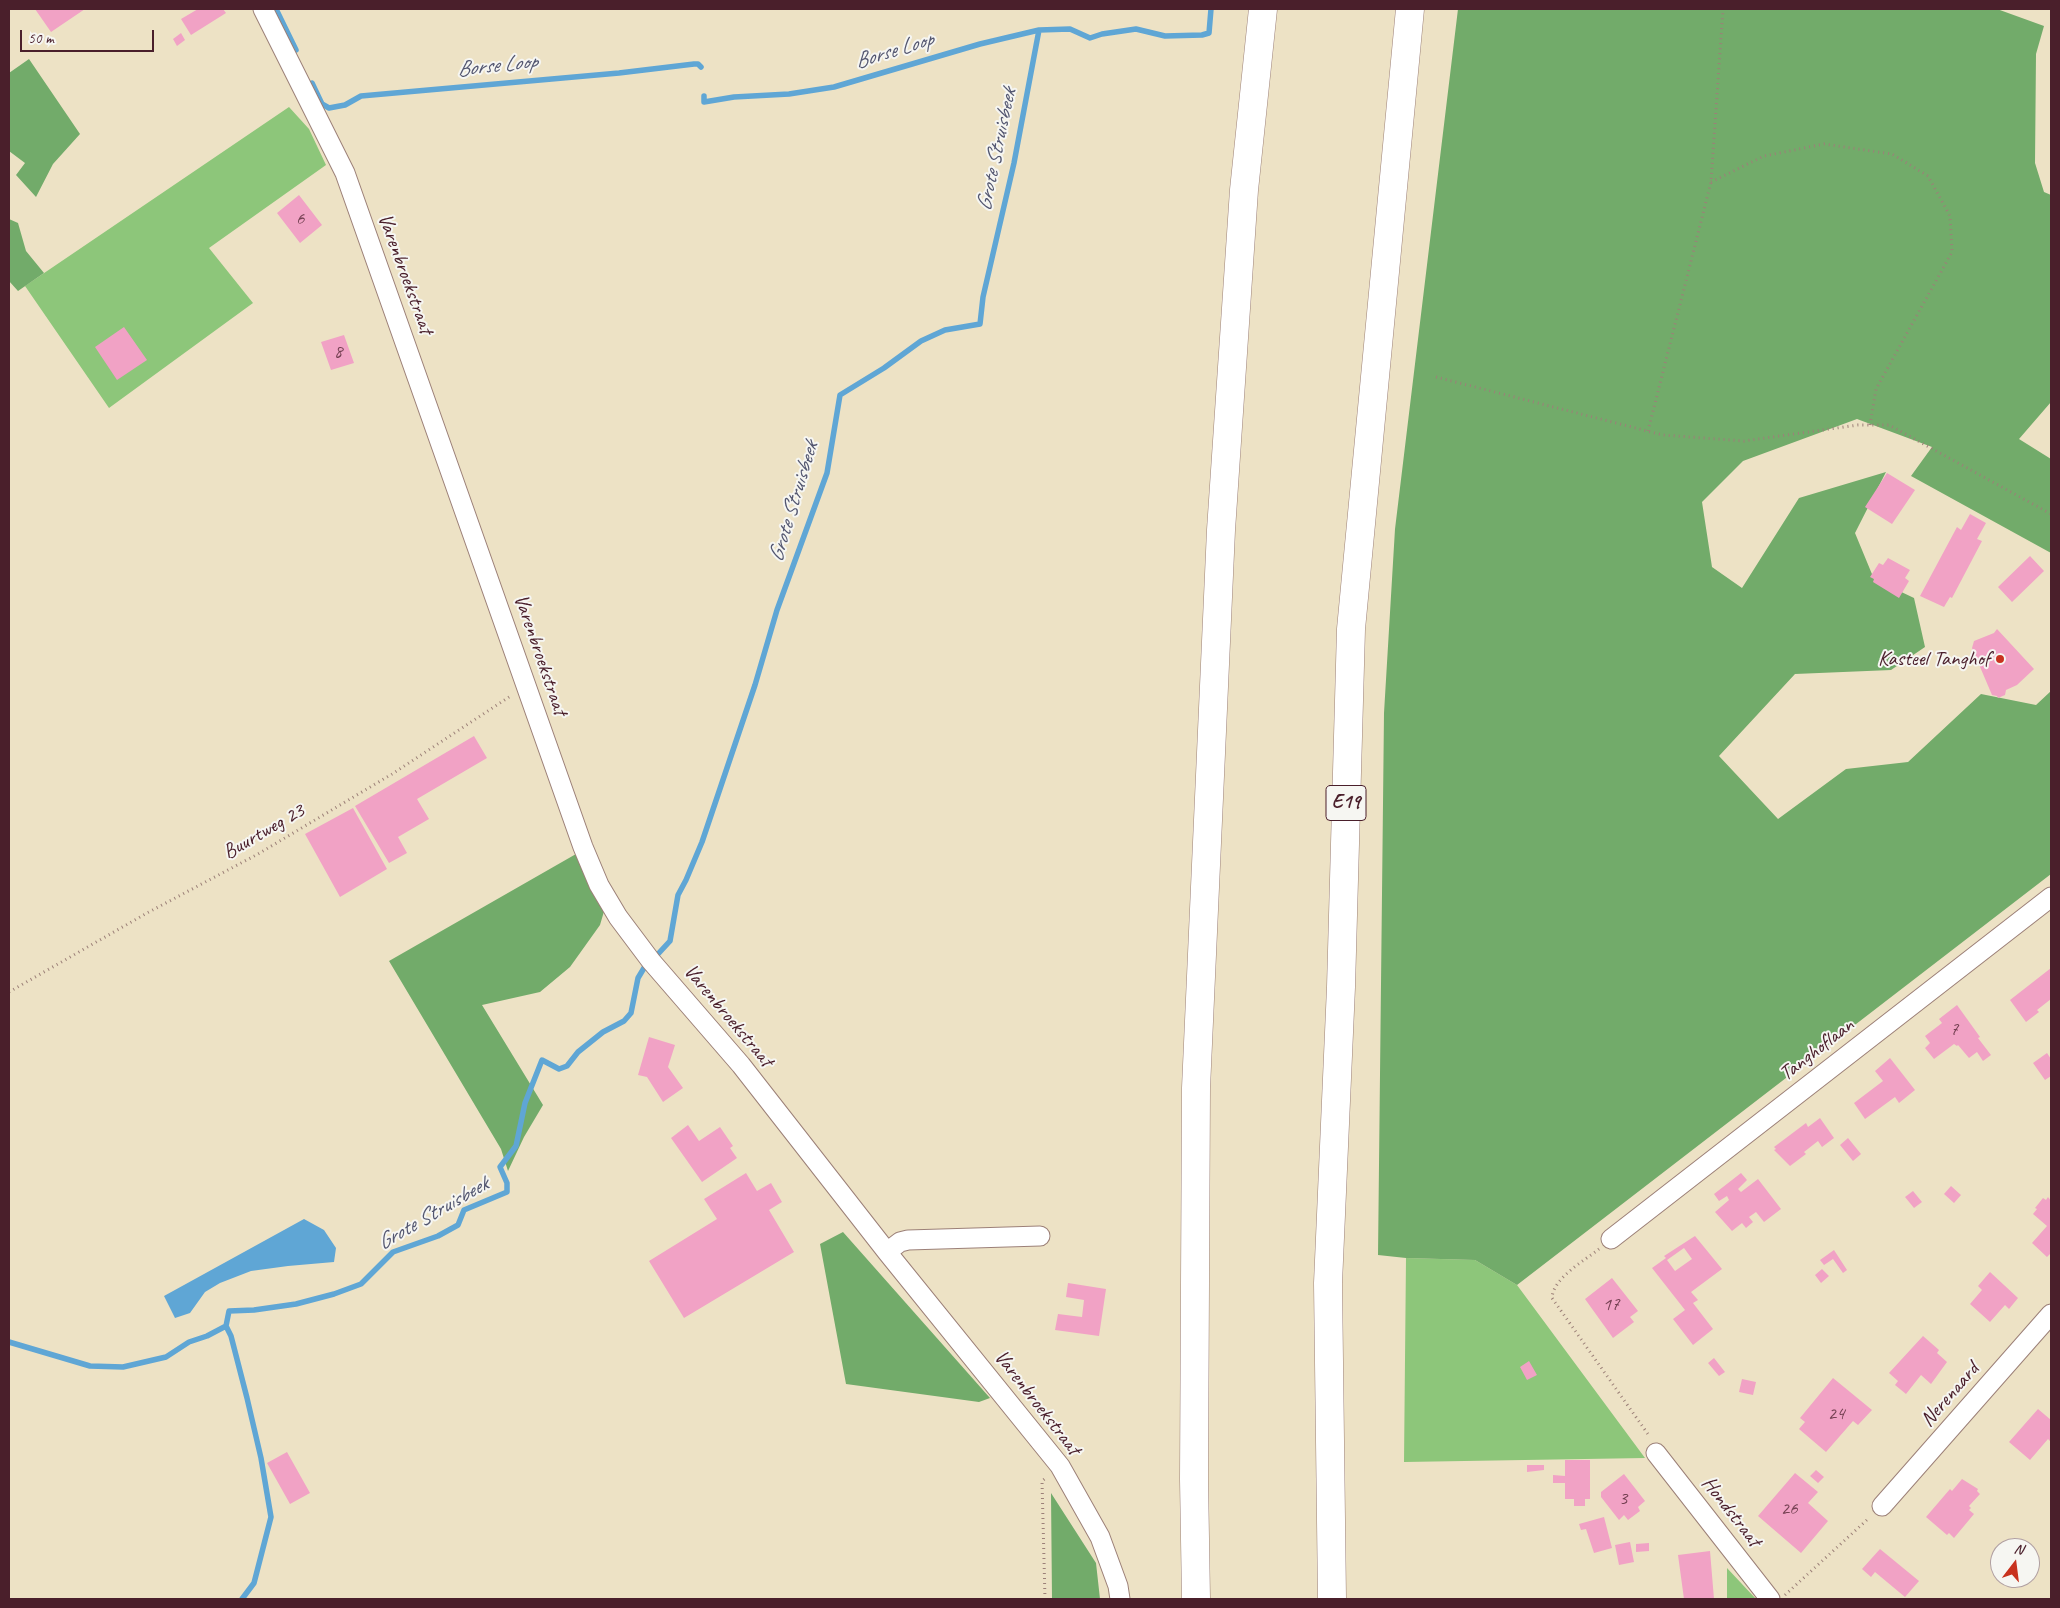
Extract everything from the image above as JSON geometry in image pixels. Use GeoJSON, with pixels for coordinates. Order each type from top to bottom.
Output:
{"type":"FeatureCollection","features":[{"type":"Feature","properties":{"kind":"highway"},"geometry":{"type":"LineString","coordinates":[[1196,1599],[1194,1479],[1196,1078],[1221,530],[1244,190],[1264,9]]}},
{"type":"Feature","properties":{"kind":"highway","name":"E19"},"geometry":{"type":"LineString","coordinates":[[1332,1599],[1328,1283],[1341,987],[1351,630],[1410,9]]}},
{"type":"Feature","properties":{"kind":"street","name":"Varenbroekstraat"},"geometry":{"type":"LineString","coordinates":[[263,9],[345,173],[528,685],[583,847],[599,885],[618,917],[651,961],[741,1065],[887,1252],[1060,1466],[1100,1537],[1118,1586],[1120,1599]]}},
{"type":"Feature","properties":{"kind":"street","name":"Tanghoflaan"},"geometry":{"type":"LineString","coordinates":[[1611,1239],[2051,897]]}},
{"type":"Feature","properties":{"kind":"street"},"geometry":{"type":"LineString","coordinates":[[887,1252],[900,1242],[908,1240],[1040,1236]]}},
{"type":"Feature","properties":{"kind":"street","name":"Nerenaard"},"geometry":{"type":"LineString","coordinates":[[1882,1506],[2051,1314]]}},
{"type":"Feature","properties":{"kind":"street","name":"Hondstraat"},"geometry":{"type":"LineString","coordinates":[[1656,1453],[1770,1599]]}},
{"type":"Feature","properties":{"kind":"path"},"geometry":{"type":"LineString","coordinates":[[1648,431],[1711,182],[1724,9]]}},
{"type":"Feature","properties":{"kind":"path"},"geometry":{"type":"LineString","coordinates":[[1711,182],[1764,156],[1824,144],[1892,154],[1928,176],[1950,216],[1952,252],[1876,389],[1870,425]]}},
{"type":"Feature","properties":{"kind":"path"},"geometry":{"type":"LineString","coordinates":[[1436,376],[1663,435],[1744,441],[1870,425],[1889,425],[2051,514]]}},
{"type":"Feature","properties":{"kind":"path","name":"Buurtweg 23"},"geometry":{"type":"LineString","coordinates":[[9,992],[147,913],[266,849],[392,774],[528,685]]}},
{"type":"Feature","properties":{"kind":"path"},"geometry":{"type":"LineString","coordinates":[[1611,1239],[1557,1282],[1552,1290],[1552,1298],[1659,1449],[1656,1453]]}},
{"type":"Feature","properties":{"kind":"path"},"geometry":{"type":"LineString","coordinates":[[1046,1599],[1042,1481],[1060,1466]]}},
{"type":"Feature","properties":{"kind":"path"},"geometry":{"type":"LineString","coordinates":[[1781,1599],[1882,1506]]}},
{"type":"Feature","properties":{"kind":"green space"},"geometry":{"type":"Polygon","coordinates":[[[1458,9],[1997,9],[2044,26],[2036,54],[2035,163],[2044,192],[2051,195],[2051,402],[2019,439],[2051,459],[2051,553],[1911,476],[1932,447],[1857,419],[1743,461],[1702,502],[1712,567],[1742,588],[1799,498],[1886,472],[1855,533],[1874,579],[1914,598],[1925,647],[1891,670],[1795,674],[1719,756],[1778,819],[1846,769],[1908,762],[1981,694],[2036,705],[2051,691],[2051,874],[1517,1285],[1475,1260],[1406,1258],[1378,1255],[1384,713],[1395,529],[1458,9]]]}},
{"type":"Feature","properties":{"kind":"green space"},"geometry":{"type":"Polygon","coordinates":[[[29,59],[80,134],[53,164],[36,197],[16,175],[25,163],[9,151],[9,73],[29,59]]]}},
{"type":"Feature","properties":{"kind":"green space"},"geometry":{"type":"Polygon","coordinates":[[[289,107],[309,129],[326,165],[209,248],[253,303],[109,408],[25,286],[289,107]]]}},
{"type":"Feature","properties":{"kind":"green space"},"geometry":{"type":"Polygon","coordinates":[[[9,219],[18,223],[26,251],[44,273],[18,291],[9,281],[9,219]]]}},
{"type":"Feature","properties":{"kind":"green space"},"geometry":{"type":"Polygon","coordinates":[[[576,854],[605,908],[600,925],[570,967],[540,992],[482,1005],[543,1105],[524,1137],[508,1171],[501,1149],[389,961],[576,854]]]}},
{"type":"Feature","properties":{"kind":"green space"},"geometry":{"type":"Polygon","coordinates":[[[843,1232],[990,1398],[979,1402],[846,1384],[820,1244],[843,1232]]]}},
{"type":"Feature","properties":{"kind":"green space"},"geometry":{"type":"Polygon","coordinates":[[[1406,1258],[1475,1260],[1517,1285],[1645,1458],[1404,1462],[1406,1258]]]}},
{"type":"Feature","properties":{"kind":"green space"},"geometry":{"type":"Polygon","coordinates":[[[1051,1493],[1096,1563],[1100,1599],[1052,1599],[1051,1493]]]}},
{"type":"Feature","properties":{"kind":"green space"},"geometry":{"type":"Polygon","coordinates":[[[1727,1568],[1756,1599],[1727,1599],[1727,1568]]]}},
{"type":"Feature","properties":{"kind":"water"},"geometry":{"type":"Polygon","coordinates":[[[304,1219],[324,1230],[336,1248],[334,1262],[251,1271],[220,1283],[205,1292],[190,1313],[175,1318],[164,1296],[304,1219]]]}},
{"type":"Feature","properties":{"kind":"building"},"geometry":{"type":"Polygon","coordinates":[[[35,9],[85,9],[51,32],[35,9]]]}},
{"type":"Feature","properties":{"kind":"building"},"geometry":{"type":"Polygon","coordinates":[[[198,9],[223,9],[226,13],[191,35],[181,19],[198,9]]]}},
{"type":"Feature","properties":{"kind":"building"},"geometry":{"type":"Polygon","coordinates":[[[181,33],[185,40],[177,46],[173,39],[181,33]]]}},
{"type":"Feature","properties":{"kind":"building"},"geometry":{"type":"Polygon","coordinates":[[[299,195],[322,225],[300,243],[277,213],[299,195]]]}},
{"type":"Feature","properties":{"kind":"building"},"geometry":{"type":"Polygon","coordinates":[[[124,327],[147,360],[117,380],[95,347],[124,327]]]}},
{"type":"Feature","properties":{"kind":"building"},"geometry":{"type":"Polygon","coordinates":[[[344,335],[354,363],[331,370],[321,342],[344,335]]]}},
{"type":"Feature","properties":{"kind":"building"},"geometry":{"type":"Polygon","coordinates":[[[1887,473],[1915,490],[1892,524],[1865,507],[1887,473]]]}},
{"type":"Feature","properties":{"kind":"building"},"geometry":{"type":"Polygon","coordinates":[[[1970,514],[1986,523],[1977,539],[1982,541],[1952,598],[1950,597],[1944,607],[1920,596],[1957,527],[1961,530],[1970,514]]]}},
{"type":"Feature","properties":{"kind":"building"},"geometry":{"type":"Polygon","coordinates":[[[2030,556],[2044,571],[2012,602],[1998,587],[2030,556]]]}},
{"type":"Feature","properties":{"kind":"building"},"geometry":{"type":"Polygon","coordinates":[[[1888,558],[1910,570],[1905,578],[1909,581],[1899,598],[1873,582],[1874,579],[1870,577],[1879,563],[1883,565],[1888,558]]]}},
{"type":"Feature","properties":{"kind":"building","name":"Kasteel Tanghof"},"geometry":{"type":"Polygon","coordinates":[[[1997,629],[2034,669],[2017,685],[2006,690],[2005,695],[1998,698],[1992,695],[1972,648],[1974,641],[1994,633],[1997,629]]]}},
{"type":"Feature","properties":{"kind":"building"},"geometry":{"type":"Polygon","coordinates":[[[474,736],[487,758],[417,799],[429,819],[398,837],[407,853],[389,863],[355,806],[474,736]]]}},
{"type":"Feature","properties":{"kind":"building"},"geometry":{"type":"Polygon","coordinates":[[[353,808],[387,869],[340,897],[305,834],[353,808]]]}},
{"type":"Feature","properties":{"kind":"building"},"geometry":{"type":"Polygon","coordinates":[[[2051,968],[2051,999],[2026,1022],[2010,1000],[2051,968]]]}},
{"type":"Feature","properties":{"kind":"building"},"geometry":{"type":"Polygon","coordinates":[[[1957,1005],[1991,1055],[1983,1061],[1977,1052],[1969,1058],[1958,1045],[1954,1044],[1934,1059],[1925,1048],[1930,1043],[1925,1036],[1942,1023],[1939,1019],[1957,1005]]]}},
{"type":"Feature","properties":{"kind":"building"},"geometry":{"type":"Polygon","coordinates":[[[649,1037],[675,1045],[668,1067],[683,1088],[663,1102],[647,1077],[638,1075],[649,1037]]]}},
{"type":"Feature","properties":{"kind":"building"},"geometry":{"type":"Polygon","coordinates":[[[2047,1053],[2051,1059],[2051,1076],[2045,1080],[2033,1063],[2047,1053]]]}},
{"type":"Feature","properties":{"kind":"building"},"geometry":{"type":"Polygon","coordinates":[[[1890,1058],[1915,1090],[1899,1103],[1895,1097],[1865,1119],[1854,1103],[1883,1081],[1875,1071],[1890,1058]]]}},
{"type":"Feature","properties":{"kind":"building"},"geometry":{"type":"Polygon","coordinates":[[[1820,1118],[1834,1138],[1822,1147],[1818,1141],[1804,1152],[1806,1154],[1790,1166],[1774,1150],[1776,1149],[1774,1147],[1806,1123],[1808,1127],[1820,1118]]]}},
{"type":"Feature","properties":{"kind":"building"},"geometry":{"type":"Polygon","coordinates":[[[688,1125],[699,1141],[720,1127],[733,1146],[730,1148],[737,1158],[702,1182],[671,1138],[688,1125]]]}},
{"type":"Feature","properties":{"kind":"building"},"geometry":{"type":"Polygon","coordinates":[[[1848,1138],[1861,1154],[1853,1161],[1840,1145],[1848,1138]]]}},
{"type":"Feature","properties":{"kind":"building"},"geometry":{"type":"Polygon","coordinates":[[[746,1173],[757,1191],[771,1183],[782,1202],[769,1210],[794,1252],[684,1318],[649,1261],[717,1219],[704,1199],[746,1173]]]}},
{"type":"Feature","properties":{"kind":"building"},"geometry":{"type":"Polygon","coordinates":[[[1741,1173],[1747,1180],[1738,1189],[1741,1192],[1758,1179],[1781,1209],[1764,1222],[1756,1212],[1749,1217],[1753,1222],[1746,1228],[1742,1223],[1732,1231],[1715,1212],[1729,1200],[1727,1196],[1719,1201],[1714,1194],[1741,1173]]]}},
{"type":"Feature","properties":{"kind":"building"},"geometry":{"type":"Polygon","coordinates":[[[1951,1186],[1961,1195],[1954,1203],[1944,1194],[1951,1186]]]}},
{"type":"Feature","properties":{"kind":"building"},"geometry":{"type":"Polygon","coordinates":[[[1913,1191],[1922,1202],[1914,1208],[1905,1197],[1913,1191]]]}},
{"type":"Feature","properties":{"kind":"building"},"geometry":{"type":"Polygon","coordinates":[[[2048,1197],[2051,1201],[2051,1253],[2047,1257],[2032,1243],[2047,1226],[2033,1214],[2037,1209],[2035,1208],[2043,1198],[2046,1200],[2048,1197]]]}},
{"type":"Feature","properties":{"kind":"building"},"geometry":{"type":"Polygon","coordinates":[[[1695,1236],[1722,1269],[1691,1292],[1698,1300],[1693,1303],[1713,1329],[1693,1345],[1673,1319],[1685,1310],[1652,1268],[1666,1258],[1664,1256],[1695,1236]],[[1684,1248],[1667,1260],[1675,1271],[1692,1259],[1684,1248]]]}},
{"type":"Feature","properties":{"kind":"building"},"geometry":{"type":"Polygon","coordinates":[[[1834,1250],[1847,1270],[1843,1273],[1833,1259],[1824,1265],[1820,1260],[1834,1250]]]}},
{"type":"Feature","properties":{"kind":"building"},"geometry":{"type":"Polygon","coordinates":[[[1822,1269],[1829,1276],[1821,1283],[1815,1275],[1822,1269]]]}},
{"type":"Feature","properties":{"kind":"building"},"geometry":{"type":"Polygon","coordinates":[[[1990,1272],[2018,1298],[2009,1309],[2005,1305],[1990,1322],[1970,1304],[1982,1290],[1978,1286],[1990,1272]]]}},
{"type":"Feature","properties":{"kind":"building"},"geometry":{"type":"Polygon","coordinates":[[[1612,1278],[1638,1311],[1630,1317],[1634,1322],[1613,1338],[1585,1299],[1612,1278]]]}},
{"type":"Feature","properties":{"kind":"building"},"geometry":{"type":"Polygon","coordinates":[[[1068,1283],[1106,1289],[1099,1336],[1055,1330],[1058,1314],[1082,1317],[1084,1300],[1066,1297],[1068,1283]]]}},
{"type":"Feature","properties":{"kind":"building"},"geometry":{"type":"Polygon","coordinates":[[[1923,1336],[1939,1350],[1937,1353],[1947,1362],[1931,1384],[1921,1375],[1906,1394],[1895,1385],[1898,1381],[1889,1373],[1923,1336]]]}},
{"type":"Feature","properties":{"kind":"building"},"geometry":{"type":"Polygon","coordinates":[[[1714,1358],[1725,1372],[1719,1376],[1708,1363],[1714,1358]]]}},
{"type":"Feature","properties":{"kind":"building"},"geometry":{"type":"Polygon","coordinates":[[[1529,1361],[1537,1375],[1527,1380],[1520,1367],[1529,1361]]]}},
{"type":"Feature","properties":{"kind":"building"},"geometry":{"type":"Polygon","coordinates":[[[1833,1378],[1872,1410],[1858,1425],[1853,1421],[1826,1452],[1799,1429],[1805,1422],[1800,1418],[1833,1378]]]}},
{"type":"Feature","properties":{"kind":"building"},"geometry":{"type":"Polygon","coordinates":[[[1742,1379],[1756,1382],[1753,1395],[1739,1392],[1742,1379]]]}},
{"type":"Feature","properties":{"kind":"building"},"geometry":{"type":"Polygon","coordinates":[[[2038,1409],[2051,1420],[2051,1442],[2048,1439],[2030,1460],[2009,1442],[2038,1409]]]}},
{"type":"Feature","properties":{"kind":"building"},"geometry":{"type":"Polygon","coordinates":[[[287,1452],[310,1493],[290,1504],[267,1463],[287,1452]]]}},
{"type":"Feature","properties":{"kind":"building"},"geometry":{"type":"Polygon","coordinates":[[[1565,1460],[1590,1460],[1590,1499],[1585,1499],[1585,1506],[1574,1506],[1574,1499],[1565,1499],[1565,1483],[1553,1483],[1553,1475],[1565,1476],[1565,1460]]]}},
{"type":"Feature","properties":{"kind":"building"},"geometry":{"type":"Polygon","coordinates":[[[1527,1465],[1544,1465],[1544,1470],[1527,1472],[1527,1465]]]}},
{"type":"Feature","properties":{"kind":"building"},"geometry":{"type":"Polygon","coordinates":[[[1816,1470],[1824,1477],[1818,1483],[1810,1476],[1816,1470]]]}},
{"type":"Feature","properties":{"kind":"building"},"geometry":{"type":"Polygon","coordinates":[[[1795,1473],[1818,1492],[1808,1503],[1828,1521],[1801,1553],[1758,1516],[1795,1473]]]}},
{"type":"Feature","properties":{"kind":"building"},"geometry":{"type":"Polygon","coordinates":[[[1624,1474],[1645,1501],[1638,1507],[1640,1511],[1628,1520],[1624,1515],[1619,1520],[1601,1497],[1601,1492],[1624,1474]]]}},
{"type":"Feature","properties":{"kind":"building"},"geometry":{"type":"Polygon","coordinates":[[[1962,1479],[1978,1489],[1977,1491],[1980,1494],[1969,1506],[1971,1508],[1969,1510],[1974,1514],[1954,1538],[1949,1533],[1947,1535],[1926,1517],[1950,1489],[1952,1491],[1962,1479]]]}},
{"type":"Feature","properties":{"kind":"building"},"geometry":{"type":"Polygon","coordinates":[[[1604,1517],[1612,1548],[1594,1553],[1586,1529],[1581,1530],[1579,1524],[1604,1517]]]}},
{"type":"Feature","properties":{"kind":"building"},"geometry":{"type":"Polygon","coordinates":[[[1630,1542],[1634,1562],[1619,1565],[1615,1545],[1630,1542]]]}},
{"type":"Feature","properties":{"kind":"building"},"geometry":{"type":"Polygon","coordinates":[[[1649,1543],[1649,1551],[1636,1552],[1636,1544],[1649,1543]]]}},
{"type":"Feature","properties":{"kind":"building"},"geometry":{"type":"Polygon","coordinates":[[[1880,1549],[1919,1581],[1905,1597],[1875,1572],[1871,1577],[1862,1569],[1880,1549]]]}},
{"type":"Feature","properties":{"kind":"building"},"geometry":{"type":"Polygon","coordinates":[[[1710,1551],[1714,1599],[1684,1599],[1678,1555],[1710,1551]]]}},
{"type":"Feature","properties":{"kind":"waterway","name":"Borse Loop"},"geometry":{"type":"LineString","coordinates":[[276,9],[296,50]]}},
{"type":"Feature","properties":{"kind":"waterway","name":"Grote Struisbeek"},"geometry":{"type":"LineString","coordinates":[[658,954],[670,941],[678,895],[702,842],[755,685],[777,610],[827,473],[840,395],[884,368],[921,341],[945,330],[980,324],[983,297],[1014,163],[1039,30],[1070,29],[1090,38],[1102,34],[1136,29],[1165,36],[1202,35],[1209,33],[1211,9]]}},
{"type":"Feature","properties":{"kind":"waterway","name":"Borse Loop"},"geometry":{"type":"LineString","coordinates":[[704,96],[704,102],[734,97],[789,94],[834,87],[980,44],[1039,30]]}},
{"type":"Feature","properties":{"kind":"waterway","name":"Borse Loop"},"geometry":{"type":"LineString","coordinates":[[312,83],[322,104],[329,108],[345,105],[361,96],[619,73],[694,64],[698,64],[701,67]]}},
{"type":"Feature","properties":{"kind":"waterway","name":"Grote Struisbeek"},"geometry":{"type":"LineString","coordinates":[[242,1599],[254,1583],[271,1517],[261,1458],[247,1398],[231,1336],[226,1326],[229,1311],[254,1310],[296,1304],[334,1294],[361,1284],[393,1252],[438,1236],[458,1225],[464,1210],[507,1192],[507,1183],[500,1167],[516,1146],[525,1103],[542,1060],[559,1069],[567,1066],[578,1052],[603,1032],[624,1021],[631,1013],[638,978],[647,963]]}},
{"type":"Feature","properties":{"kind":"waterway"},"geometry":{"type":"LineString","coordinates":[[9,1342],[90,1366],[123,1367],[166,1357],[189,1342],[207,1336],[226,1326]]}},
{"type":"Feature","properties":{"kind":"place","name":"Kasteel Tanghof"},"geometry":{"type":"Point","coordinates":[2000,659]}}]}
